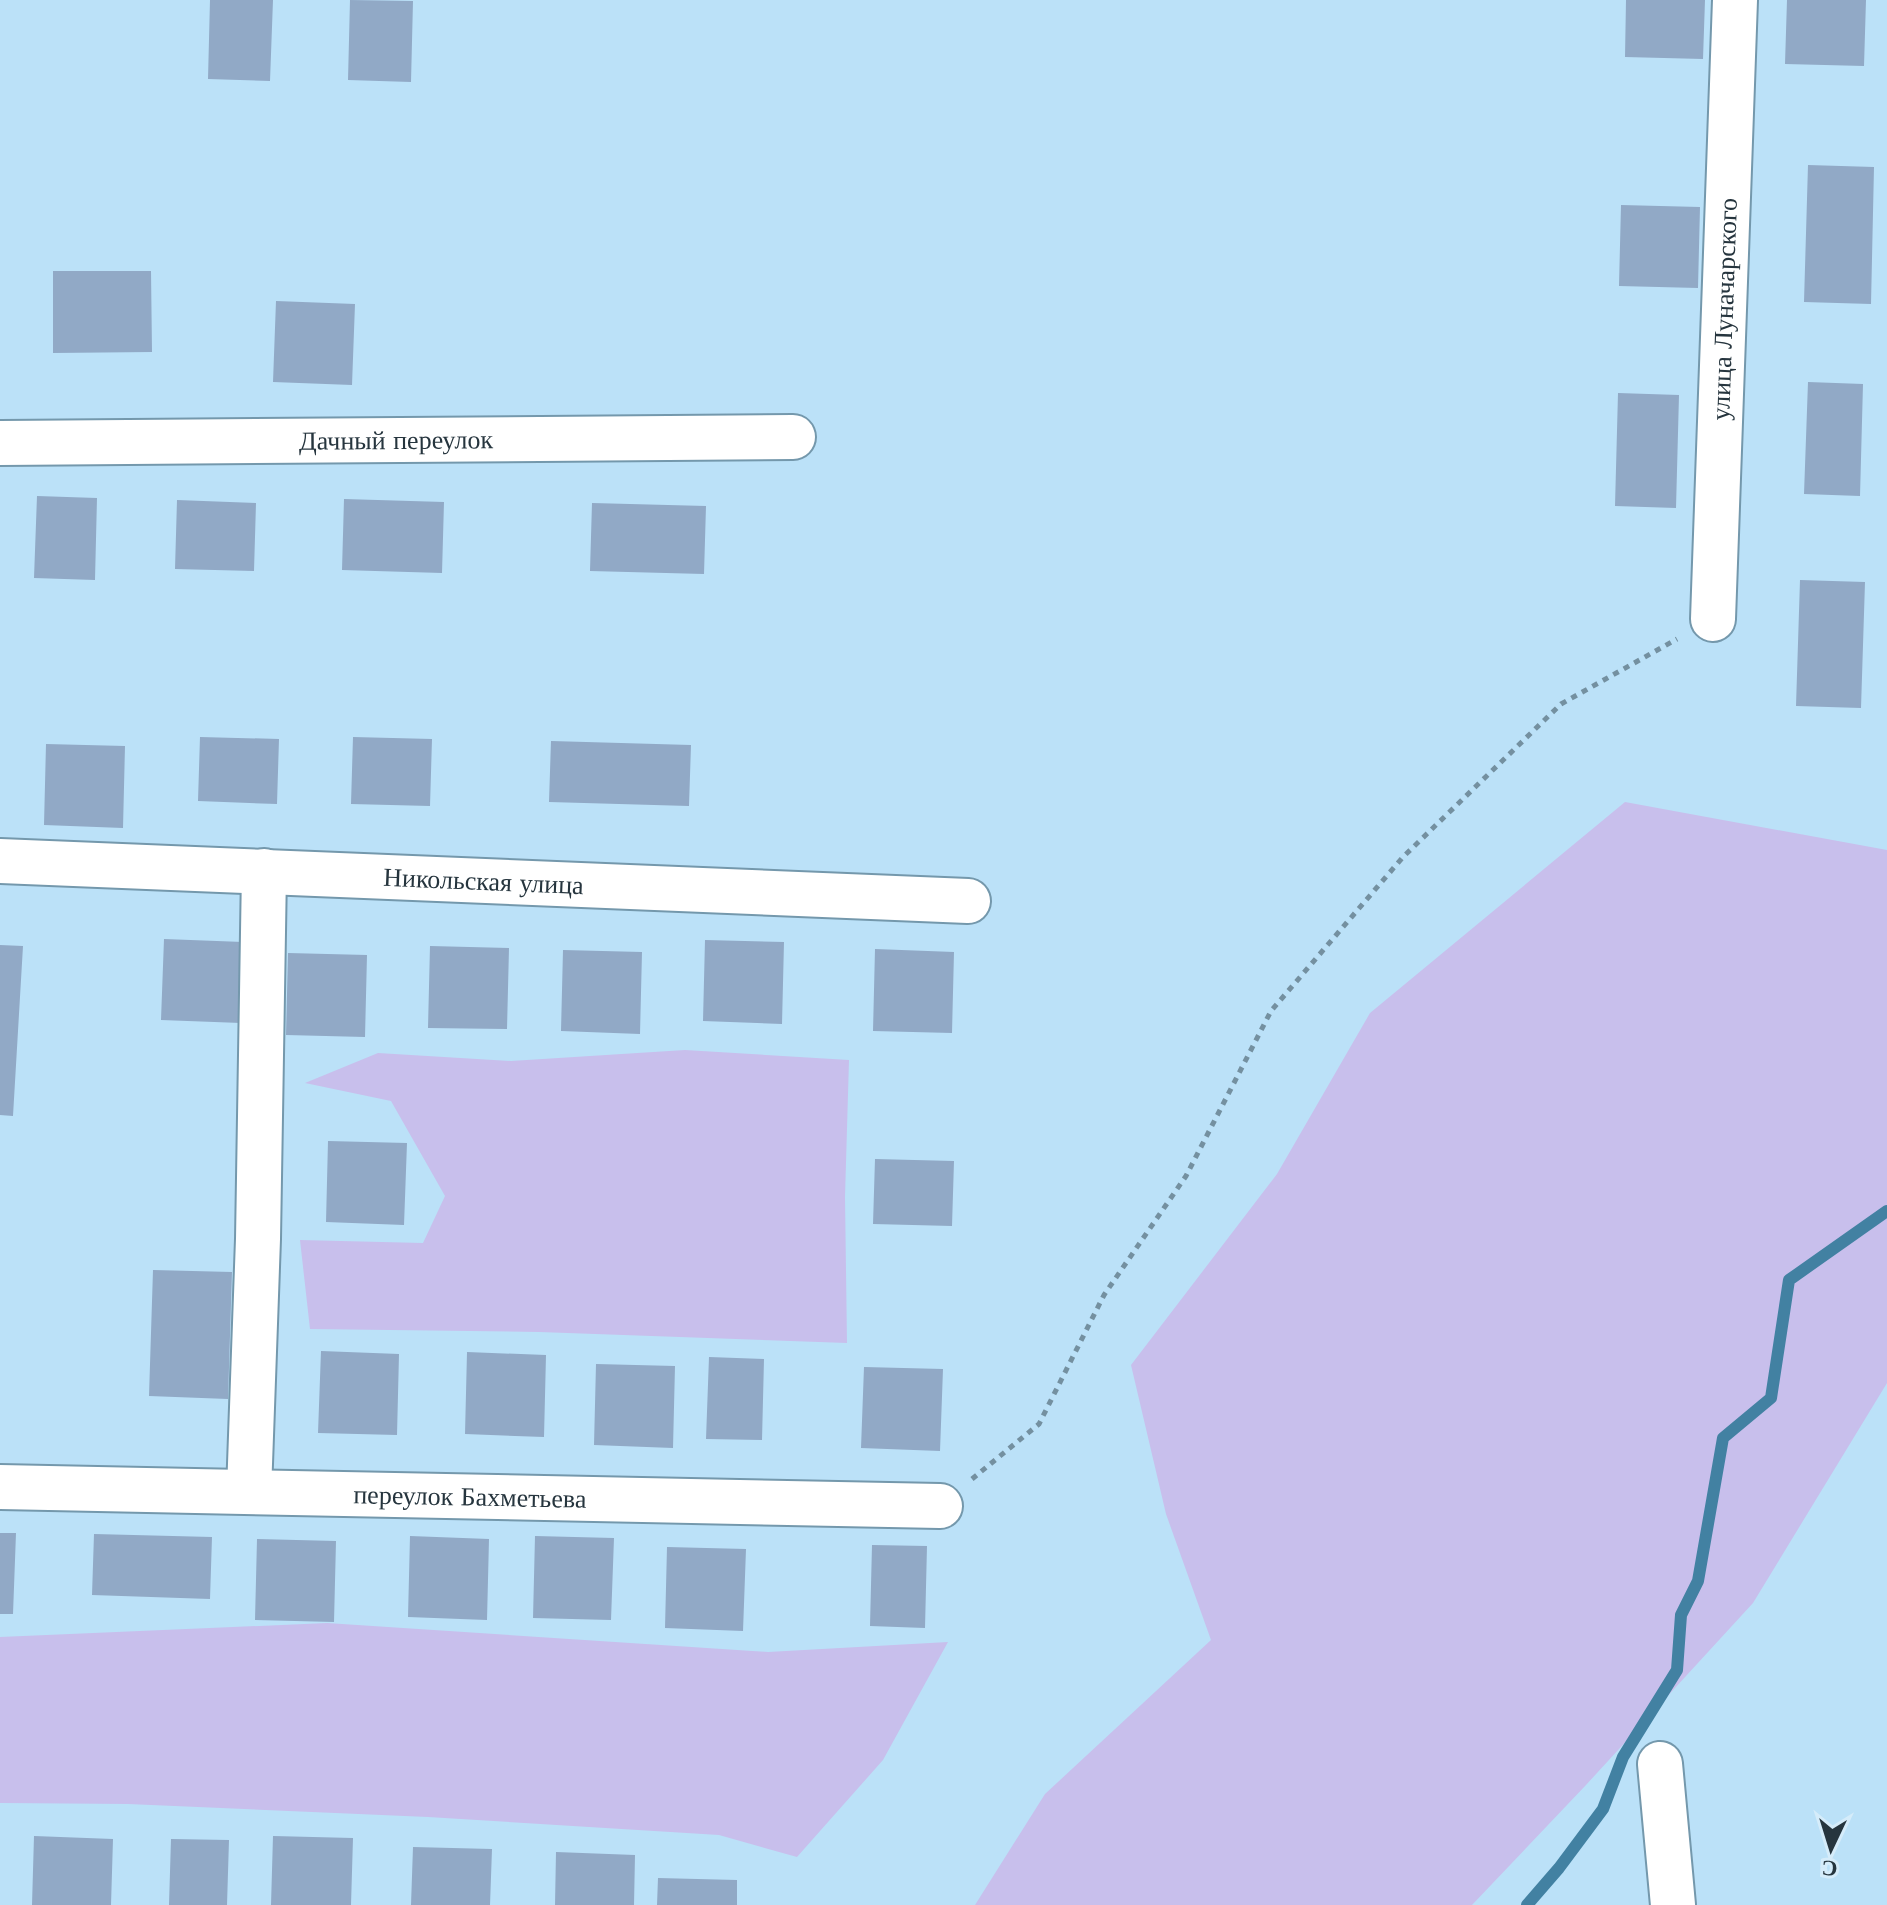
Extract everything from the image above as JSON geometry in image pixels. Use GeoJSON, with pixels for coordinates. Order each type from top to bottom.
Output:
{"type":"FeatureCollection","features":[{"type":"Feature","properties":{"kind":"street","name":"улица Луначарского"},"geometry":{"type":"LineString","coordinates":[[1713,619],[1735,0]]}},
{"type":"Feature","properties":{"kind":"street","name":"Дачный переулок"},"geometry":{"type":"LineString","coordinates":[[0,443],[793,437]]}},
{"type":"Feature","properties":{"kind":"street","name":"Никольская улица"},"geometry":{"type":"LineString","coordinates":[[0,861],[968,901]]}},
{"type":"Feature","properties":{"kind":"street"},"geometry":{"type":"LineString","coordinates":[[249,1492],[258,1223],[264,871]]}},
{"type":"Feature","properties":{"kind":"street","name":"переулок Бахметьева"},"geometry":{"type":"LineString","coordinates":[[0,1487],[940,1506]]}},
{"type":"Feature","properties":{"kind":"street"},"geometry":{"type":"LineString","coordinates":[[1660,1764],[1673,1905]]}},
{"type":"Feature","properties":{"kind":"path"},"geometry":{"type":"LineString","coordinates":[[940,1506],[1039,1424],[1104,1295],[1186,1176],[1271,1011],[1403,857],[1561,704],[1713,619]]}},
{"type":"Feature","properties":{"kind":"shaded area"},"geometry":{"type":"Polygon","coordinates":[[[1625,802],[1887,850],[1887,1383],[1753,1603],[1472,1905],[975,1905],[1045,1794],[1211,1640],[1166,1514],[1131,1365],[1277,1174],[1370,1013],[1625,802]]]}},
{"type":"Feature","properties":{"kind":"shaded area"},"geometry":{"type":"Polygon","coordinates":[[[685,1050],[849,1060],[845,1197],[847,1343],[539,1332],[310,1329],[300,1240],[423,1243],[445,1196],[391,1101],[305,1083],[378,1053],[511,1061],[685,1050]]]}},
{"type":"Feature","properties":{"kind":"shaded area"},"geometry":{"type":"Polygon","coordinates":[[[327,1623],[768,1652],[948,1642],[883,1760],[797,1857],[719,1835],[428,1817],[128,1804],[0,1803],[0,1637],[327,1623]]]}},
{"type":"Feature","properties":{"kind":"building"},"geometry":{"type":"Polygon","coordinates":[[[210,0],[273,0],[270,81],[208,79],[210,0]]]}},
{"type":"Feature","properties":{"kind":"building"},"geometry":{"type":"Polygon","coordinates":[[[350,0],[413,1],[411,82],[348,80],[350,0]]]}},
{"type":"Feature","properties":{"kind":"building"},"geometry":{"type":"Polygon","coordinates":[[[1626,0],[1705,0],[1703,59],[1625,57],[1626,0]]]}},
{"type":"Feature","properties":{"kind":"building"},"geometry":{"type":"Polygon","coordinates":[[[1787,0],[1866,0],[1864,66],[1785,64],[1787,0]]]}},
{"type":"Feature","properties":{"kind":"building"},"geometry":{"type":"Polygon","coordinates":[[[1808,165],[1874,167],[1871,304],[1804,302],[1808,165]]]}},
{"type":"Feature","properties":{"kind":"building"},"geometry":{"type":"Polygon","coordinates":[[[1621,205],[1700,207],[1698,288],[1619,286],[1621,205]]]}},
{"type":"Feature","properties":{"kind":"building"},"geometry":{"type":"Polygon","coordinates":[[[53,271],[151,271],[152,352],[53,353],[53,271]]]}},
{"type":"Feature","properties":{"kind":"building"},"geometry":{"type":"Polygon","coordinates":[[[276,301],[355,304],[352,385],[273,382],[276,301]]]}},
{"type":"Feature","properties":{"kind":"building"},"geometry":{"type":"Polygon","coordinates":[[[1808,382],[1863,384],[1860,496],[1804,494],[1808,382]]]}},
{"type":"Feature","properties":{"kind":"building"},"geometry":{"type":"Polygon","coordinates":[[[1618,393],[1679,395],[1676,508],[1615,506],[1618,393]]]}},
{"type":"Feature","properties":{"kind":"building"},"geometry":{"type":"Polygon","coordinates":[[[37,496],[97,498],[95,580],[34,578],[37,496]]]}},
{"type":"Feature","properties":{"kind":"building"},"geometry":{"type":"Polygon","coordinates":[[[344,499],[444,502],[442,573],[342,570],[344,499]]]}},
{"type":"Feature","properties":{"kind":"building"},"geometry":{"type":"Polygon","coordinates":[[[177,500],[256,503],[254,571],[175,569],[177,500]]]}},
{"type":"Feature","properties":{"kind":"building"},"geometry":{"type":"Polygon","coordinates":[[[592,503],[706,506],[704,574],[590,571],[592,503]]]}},
{"type":"Feature","properties":{"kind":"building"},"geometry":{"type":"Polygon","coordinates":[[[1800,580],[1865,582],[1861,708],[1796,706],[1800,580]]]}},
{"type":"Feature","properties":{"kind":"building"},"geometry":{"type":"Polygon","coordinates":[[[200,737],[279,739],[277,804],[198,801],[200,737]]]}},
{"type":"Feature","properties":{"kind":"building"},"geometry":{"type":"Polygon","coordinates":[[[353,737],[432,739],[430,806],[351,804],[353,737]]]}},
{"type":"Feature","properties":{"kind":"building"},"geometry":{"type":"Polygon","coordinates":[[[551,741],[691,745],[689,806],[549,802],[551,741]]]}},
{"type":"Feature","properties":{"kind":"building"},"geometry":{"type":"Polygon","coordinates":[[[46,744],[125,746],[123,828],[44,825],[46,744]]]}},
{"type":"Feature","properties":{"kind":"building"},"geometry":{"type":"Polygon","coordinates":[[[164,939],[243,942],[241,1023],[161,1020],[164,939]]]}},
{"type":"Feature","properties":{"kind":"building"},"geometry":{"type":"Polygon","coordinates":[[[705,940],[784,942],[782,1024],[703,1021],[705,940]]]}},
{"type":"Feature","properties":{"kind":"building"},"geometry":{"type":"Polygon","coordinates":[[[0,945],[23,946],[13,1116],[0,1115],[0,945]]]}},
{"type":"Feature","properties":{"kind":"building"},"geometry":{"type":"Polygon","coordinates":[[[430,946],[509,948],[507,1029],[428,1028],[430,946]]]}},
{"type":"Feature","properties":{"kind":"building"},"geometry":{"type":"Polygon","coordinates":[[[875,949],[954,952],[952,1033],[873,1031],[875,949]]]}},
{"type":"Feature","properties":{"kind":"building"},"geometry":{"type":"Polygon","coordinates":[[[563,950],[642,952],[640,1034],[561,1031],[563,950]]]}},
{"type":"Feature","properties":{"kind":"building"},"geometry":{"type":"Polygon","coordinates":[[[288,953],[367,955],[365,1037],[286,1035],[288,953]]]}},
{"type":"Feature","properties":{"kind":"building"},"geometry":{"type":"Polygon","coordinates":[[[328,1141],[407,1143],[404,1225],[326,1222],[328,1141]]]}},
{"type":"Feature","properties":{"kind":"building"},"geometry":{"type":"Polygon","coordinates":[[[875,1159],[954,1161],[952,1226],[873,1224],[875,1159]]]}},
{"type":"Feature","properties":{"kind":"building"},"geometry":{"type":"Polygon","coordinates":[[[153,1270],[232,1272],[228,1399],[149,1396],[153,1270]]]}},
{"type":"Feature","properties":{"kind":"building"},"geometry":{"type":"Polygon","coordinates":[[[321,1351],[399,1354],[397,1435],[318,1433],[321,1351]]]}},
{"type":"Feature","properties":{"kind":"building"},"geometry":{"type":"Polygon","coordinates":[[[467,1352],[546,1355],[544,1437],[465,1434],[467,1352]]]}},
{"type":"Feature","properties":{"kind":"building"},"geometry":{"type":"Polygon","coordinates":[[[709,1357],[764,1359],[762,1440],[706,1439],[709,1357]]]}},
{"type":"Feature","properties":{"kind":"building"},"geometry":{"type":"Polygon","coordinates":[[[596,1364],[675,1366],[673,1448],[594,1445],[596,1364]]]}},
{"type":"Feature","properties":{"kind":"building"},"geometry":{"type":"Polygon","coordinates":[[[864,1367],[943,1369],[940,1451],[861,1448],[864,1367]]]}},
{"type":"Feature","properties":{"kind":"building"},"geometry":{"type":"Polygon","coordinates":[[[0,1533],[16,1533],[13,1614],[0,1614],[0,1533]]]}},
{"type":"Feature","properties":{"kind":"building"},"geometry":{"type":"Polygon","coordinates":[[[94,1534],[212,1537],[210,1599],[92,1595],[94,1534]]]}},
{"type":"Feature","properties":{"kind":"building"},"geometry":{"type":"Polygon","coordinates":[[[410,1536],[489,1539],[487,1620],[408,1617],[410,1536]]]}},
{"type":"Feature","properties":{"kind":"building"},"geometry":{"type":"Polygon","coordinates":[[[535,1536],[614,1538],[611,1620],[533,1618],[535,1536]]]}},
{"type":"Feature","properties":{"kind":"building"},"geometry":{"type":"Polygon","coordinates":[[[257,1539],[336,1541],[334,1622],[255,1620],[257,1539]]]}},
{"type":"Feature","properties":{"kind":"building"},"geometry":{"type":"Polygon","coordinates":[[[872,1545],[927,1546],[925,1628],[870,1626],[872,1545]]]}},
{"type":"Feature","properties":{"kind":"building"},"geometry":{"type":"Polygon","coordinates":[[[667,1547],[746,1549],[743,1631],[665,1628],[667,1547]]]}},
{"type":"Feature","properties":{"kind":"building"},"geometry":{"type":"Polygon","coordinates":[[[34,1836],[113,1839],[111,1905],[32,1905],[34,1836]]]}},
{"type":"Feature","properties":{"kind":"building"},"geometry":{"type":"Polygon","coordinates":[[[273,1836],[353,1838],[351,1905],[271,1905],[273,1836]]]}},
{"type":"Feature","properties":{"kind":"building"},"geometry":{"type":"Polygon","coordinates":[[[171,1839],[229,1840],[227,1905],[169,1905],[171,1839]]]}},
{"type":"Feature","properties":{"kind":"building"},"geometry":{"type":"Polygon","coordinates":[[[413,1847],[492,1849],[490,1905],[411,1905],[413,1847]]]}},
{"type":"Feature","properties":{"kind":"building"},"geometry":{"type":"Polygon","coordinates":[[[556,1852],[635,1855],[634,1905],[555,1905],[556,1852]]]}},
{"type":"Feature","properties":{"kind":"building"},"geometry":{"type":"Polygon","coordinates":[[[658,1878],[737,1880],[737,1905],[657,1905],[658,1878]]]}},
{"type":"Feature","properties":{"kind":"waterway"},"geometry":{"type":"LineString","coordinates":[[1527,1905],[1603,1809],[1623,1757],[1677,1670],[1681,1615],[1698,1581],[1723,1438],[1771,1398],[1789,1280],[1887,1211]]}}]}
